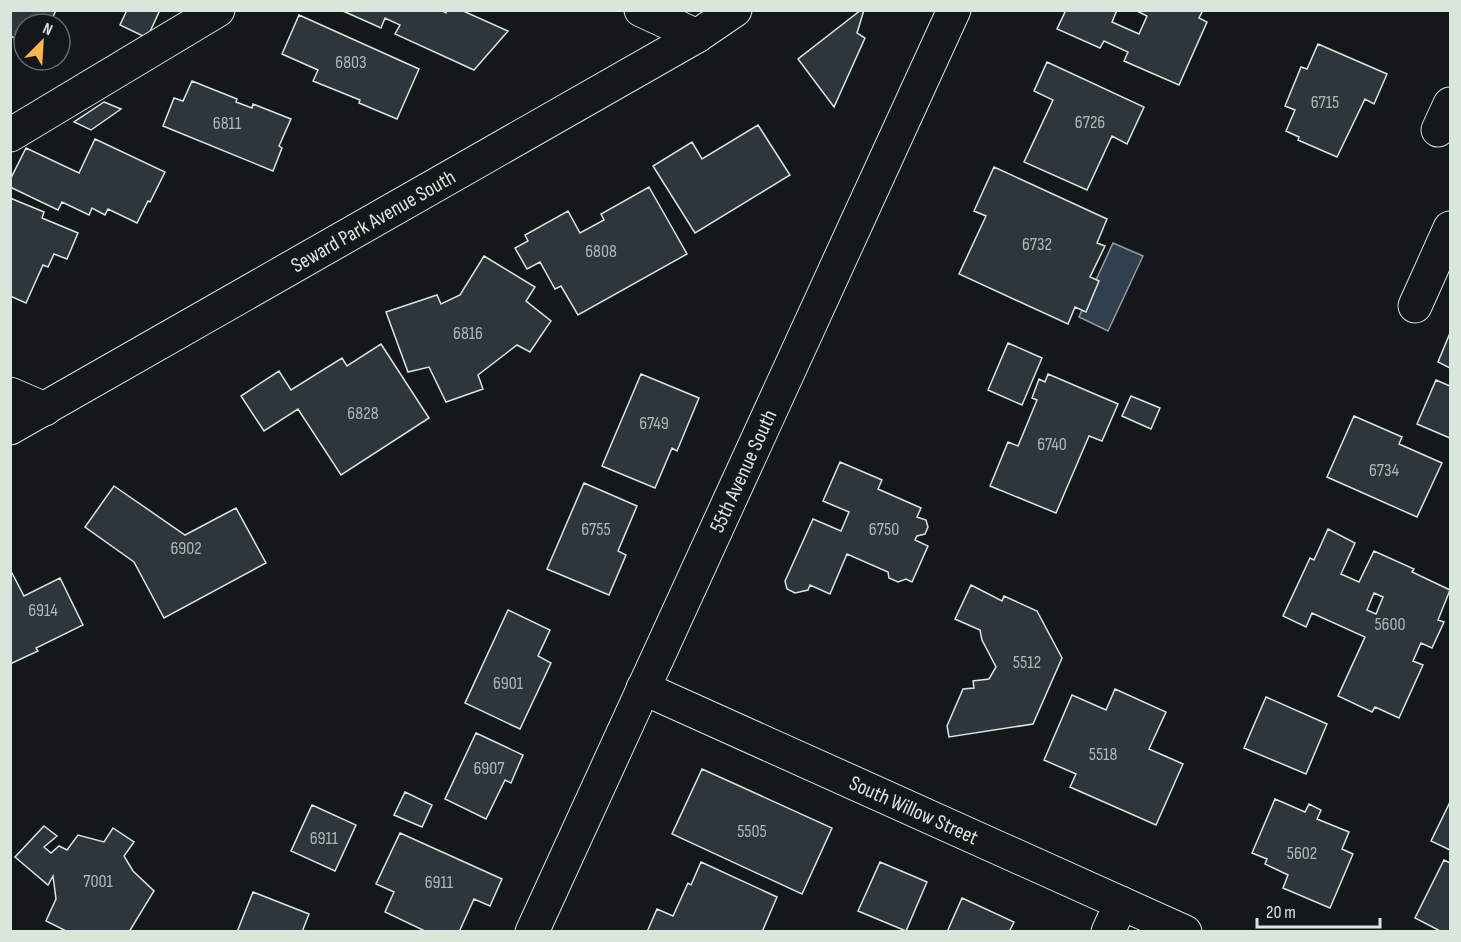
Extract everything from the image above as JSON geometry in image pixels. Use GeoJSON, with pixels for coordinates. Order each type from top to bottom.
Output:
{"type":"FeatureCollection","features":[{"type":"Feature","properties":{"kind":"street"},"geometry":{"type":"LineString","coordinates":[[10,135],[218,10]]}},
{"type":"Feature","properties":{"kind":"street"},"geometry":{"type":"LineString","coordinates":[[641,10],[697,36]]}},
{"type":"Feature","properties":{"kind":"street","name":"Seward Park Avenue South"},"geometry":{"type":"LineString","coordinates":[[10,428],[697,36],[735,10]]}},
{"type":"Feature","properties":{"kind":"street","name":"55th Avenue South"},"geometry":{"type":"LineString","coordinates":[[531,932],[954,10]]}},
{"type":"Feature","properties":{"kind":"street"},"geometry":{"type":"LineString","coordinates":[[1415,306],[1450,228]]}},
{"type":"Feature","properties":{"kind":"street"},"geometry":{"type":"LineString","coordinates":[[10,394],[45,409]]}},
{"type":"Feature","properties":{"kind":"street","name":"South Willow Street"},"geometry":{"type":"LineString","coordinates":[[643,688],[1115,917],[1185,932]]}},
{"type":"Feature","properties":{"kind":"water"},"geometry":{"type":"Polygon","coordinates":[[[1113,243],[1143,256],[1108,331],[1079,317],[1113,243]]]}},
{"type":"Feature","properties":{"kind":"building"},"geometry":{"type":"Polygon","coordinates":[[[10,10],[56,10],[55,12],[12,12],[12,37],[10,36],[10,10]]]}},
{"type":"Feature","properties":{"kind":"building"},"geometry":{"type":"Polygon","coordinates":[[[127,10],[160,10],[147,38],[120,25],[127,10]]]}},
{"type":"Feature","properties":{"kind":"building"},"geometry":{"type":"Polygon","coordinates":[[[441,10],[446,13],[447,10],[461,10],[508,31],[474,70],[395,34],[400,25],[385,18],[381,28],[343,11],[441,10]]]}},
{"type":"Feature","properties":{"kind":"building"},"geometry":{"type":"Polygon","coordinates":[[[864,10],[857,33],[865,38],[834,107],[798,59],[864,10]]]}},
{"type":"Feature","properties":{"kind":"building"},"geometry":{"type":"Polygon","coordinates":[[[1066,10],[1117,10],[1112,22],[1139,34],[1147,16],[1135,10],[1203,10],[1199,18],[1207,22],[1179,85],[1124,61],[1128,52],[1104,41],[1100,48],[1057,29],[1066,10]]]}},
{"type":"Feature","properties":{"kind":"building"},"geometry":{"type":"Polygon","coordinates":[[[299,15],[419,69],[397,119],[359,103],[360,100],[313,81],[318,70],[282,54],[299,15]]]}},
{"type":"Feature","properties":{"kind":"building"},"geometry":{"type":"Polygon","coordinates":[[[1318,44],[1387,74],[1374,104],[1365,99],[1337,157],[1298,140],[1299,137],[1286,131],[1295,110],[1285,106],[1301,67],[1307,69],[1318,44]]]}},
{"type":"Feature","properties":{"kind":"building"},"geometry":{"type":"Polygon","coordinates":[[[1047,62],[1144,107],[1127,144],[1112,136],[1087,190],[1024,162],[1053,100],[1034,91],[1047,62]]]}},
{"type":"Feature","properties":{"kind":"building"},"geometry":{"type":"Polygon","coordinates":[[[192,81],[237,99],[236,102],[252,108],[253,104],[291,119],[279,146],[282,148],[273,171],[163,126],[174,98],[183,101],[192,81]]]}},
{"type":"Feature","properties":{"kind":"building"},"geometry":{"type":"Polygon","coordinates":[[[104,102],[121,109],[91,130],[74,122],[104,102]]]}},
{"type":"Feature","properties":{"kind":"building"},"geometry":{"type":"Polygon","coordinates":[[[758,125],[790,175],[695,233],[653,166],[692,142],[702,159],[758,125]]]}},
{"type":"Feature","properties":{"kind":"building"},"geometry":{"type":"Polygon","coordinates":[[[95,139],[165,172],[137,223],[108,209],[105,215],[92,208],[89,215],[62,202],[58,210],[10,187],[10,180],[26,148],[79,173],[95,139]]]}},
{"type":"Feature","properties":{"kind":"building"},"geometry":{"type":"Polygon","coordinates":[[[994,167],[1107,219],[1097,243],[1105,246],[1090,277],[1099,281],[1086,312],[1075,307],[1068,324],[959,274],[986,216],[974,211],[994,167]]]}},
{"type":"Feature","properties":{"kind":"building"},"geometry":{"type":"Polygon","coordinates":[[[649,187],[687,254],[578,315],[561,286],[555,289],[540,262],[527,269],[515,248],[528,241],[525,235],[568,211],[580,233],[604,220],[601,214],[649,187]]]}},
{"type":"Feature","properties":{"kind":"building"},"geometry":{"type":"Polygon","coordinates":[[[10,198],[44,212],[42,218],[78,233],[67,259],[54,254],[48,267],[43,265],[26,303],[10,296],[10,198]]]}},
{"type":"Feature","properties":{"kind":"building"},"geometry":{"type":"Polygon","coordinates":[[[484,256],[535,287],[526,301],[551,321],[530,352],[517,345],[478,375],[483,389],[446,402],[429,367],[408,372],[386,312],[437,295],[441,304],[460,295],[484,256]]]}},
{"type":"Feature","properties":{"kind":"building"},"geometry":{"type":"Polygon","coordinates":[[[1450,333],[1450,368],[1438,362],[1450,333]]]}},
{"type":"Feature","properties":{"kind":"building"},"geometry":{"type":"Polygon","coordinates":[[[1008,343],[1042,358],[1022,405],[988,390],[1008,343]]]}},
{"type":"Feature","properties":{"kind":"building"},"geometry":{"type":"Polygon","coordinates":[[[381,344],[429,418],[341,475],[298,409],[264,431],[241,396],[279,371],[291,390],[342,358],[347,366],[381,344]]]}},
{"type":"Feature","properties":{"kind":"building"},"geometry":{"type":"Polygon","coordinates":[[[641,374],[699,398],[677,451],[672,448],[655,488],[602,466],[641,374]]]}},
{"type":"Feature","properties":{"kind":"building"},"geometry":{"type":"Polygon","coordinates":[[[1048,374],[1118,404],[1102,441],[1089,436],[1056,513],[990,486],[1008,442],[1018,446],[1037,400],[1032,398],[1039,379],[1045,382],[1048,374]]]}},
{"type":"Feature","properties":{"kind":"building"},"geometry":{"type":"Polygon","coordinates":[[[1436,380],[1450,386],[1450,438],[1417,424],[1436,380]]]}},
{"type":"Feature","properties":{"kind":"building"},"geometry":{"type":"Polygon","coordinates":[[[1131,396],[1160,408],[1151,429],[1122,416],[1131,396]]]}},
{"type":"Feature","properties":{"kind":"building"},"geometry":{"type":"Polygon","coordinates":[[[1354,416],[1402,437],[1399,444],[1442,463],[1417,517],[1327,477],[1354,416]]]}},
{"type":"Feature","properties":{"kind":"building"},"geometry":{"type":"Polygon","coordinates":[[[840,462],[882,480],[878,489],[921,508],[917,517],[926,520],[928,527],[925,534],[917,536],[915,540],[928,546],[912,582],[906,579],[898,582],[889,578],[888,572],[847,554],[830,594],[810,585],[808,590],[795,593],[787,589],[785,581],[813,519],[841,531],[849,512],[823,501],[840,462]]]}},
{"type":"Feature","properties":{"kind":"building"},"geometry":{"type":"Polygon","coordinates":[[[584,483],[637,506],[618,551],[626,555],[609,595],[547,569],[584,483]]]}},
{"type":"Feature","properties":{"kind":"building"},"geometry":{"type":"Polygon","coordinates":[[[114,486],[185,535],[236,508],[266,563],[164,618],[134,562],[85,527],[114,486]]]}},
{"type":"Feature","properties":{"kind":"building"},"geometry":{"type":"Polygon","coordinates":[[[1328,529],[1355,543],[1341,574],[1359,582],[1374,551],[1414,569],[1412,572],[1450,590],[1438,620],[1444,622],[1432,648],[1421,643],[1413,661],[1423,665],[1399,718],[1375,707],[1372,712],[1338,696],[1365,637],[1312,613],[1306,627],[1283,616],[1310,558],[1314,560],[1328,529]],[[1374,593],[1367,610],[1376,614],[1383,597],[1374,593]]]}},
{"type":"Feature","properties":{"kind":"building"},"geometry":{"type":"Polygon","coordinates":[[[12,573],[24,596],[60,578],[83,625],[36,648],[38,651],[10,664],[10,574],[12,573]]]}},
{"type":"Feature","properties":{"kind":"building"},"geometry":{"type":"Polygon","coordinates":[[[971,585],[1002,601],[1004,596],[1037,611],[1062,658],[1033,724],[949,737],[947,726],[963,689],[974,688],[973,681],[989,679],[996,667],[982,640],[980,630],[955,619],[971,585]]]}},
{"type":"Feature","properties":{"kind":"building"},"geometry":{"type":"Polygon","coordinates":[[[508,610],[550,630],[538,656],[551,663],[520,729],[465,703],[508,610]]]}},
{"type":"Feature","properties":{"kind":"building"},"geometry":{"type":"Polygon","coordinates":[[[1115,689],[1166,712],[1149,749],[1183,764],[1156,825],[1070,787],[1076,774],[1044,760],[1072,695],[1106,710],[1115,689]]]}},
{"type":"Feature","properties":{"kind":"building"},"geometry":{"type":"Polygon","coordinates":[[[1266,697],[1327,724],[1306,774],[1244,748],[1266,697]]]}},
{"type":"Feature","properties":{"kind":"building"},"geometry":{"type":"Polygon","coordinates":[[[476,733],[523,755],[511,783],[505,780],[486,819],[445,799],[476,733]]]}},
{"type":"Feature","properties":{"kind":"building"},"geometry":{"type":"Polygon","coordinates":[[[702,769],[832,828],[802,894],[672,834],[702,769]]]}},
{"type":"Feature","properties":{"kind":"building"},"geometry":{"type":"Polygon","coordinates":[[[405,792],[432,805],[422,827],[394,815],[405,792]]]}},
{"type":"Feature","properties":{"kind":"building"},"geometry":{"type":"Polygon","coordinates":[[[1275,799],[1305,812],[1309,804],[1321,810],[1317,819],[1349,832],[1342,849],[1353,854],[1330,908],[1283,888],[1288,875],[1265,864],[1267,859],[1252,853],[1275,799]]]}},
{"type":"Feature","properties":{"kind":"building"},"geometry":{"type":"Polygon","coordinates":[[[1450,802],[1450,850],[1431,841],[1450,802]]]}},
{"type":"Feature","properties":{"kind":"building"},"geometry":{"type":"Polygon","coordinates":[[[312,805],[356,825],[335,871],[291,851],[312,805]]]}},
{"type":"Feature","properties":{"kind":"building"},"geometry":{"type":"Polygon","coordinates":[[[44,826],[57,836],[44,847],[51,853],[59,846],[67,850],[78,835],[104,842],[113,828],[134,842],[124,856],[133,871],[154,891],[129,932],[68,932],[46,921],[56,899],[53,876],[48,885],[15,857],[44,826]]]}},
{"type":"Feature","properties":{"kind":"building"},"geometry":{"type":"Polygon","coordinates":[[[400,833],[502,879],[490,906],[474,899],[459,932],[427,932],[385,912],[394,892],[376,884],[400,833]]]}},
{"type":"Feature","properties":{"kind":"building"},"geometry":{"type":"Polygon","coordinates":[[[1444,860],[1450,863],[1450,932],[1442,932],[1415,918],[1444,860]]]}},
{"type":"Feature","properties":{"kind":"building"},"geometry":{"type":"Polygon","coordinates":[[[701,862],[777,897],[762,932],[647,932],[657,909],[673,916],[688,883],[691,885],[701,862]]]}},
{"type":"Feature","properties":{"kind":"building"},"geometry":{"type":"Polygon","coordinates":[[[880,862],[927,882],[906,931],[858,911],[880,862]]]}},
{"type":"Feature","properties":{"kind":"building"},"geometry":{"type":"Polygon","coordinates":[[[253,892],[309,914],[302,932],[237,932],[253,892]]]}},
{"type":"Feature","properties":{"kind":"building"},"geometry":{"type":"Polygon","coordinates":[[[962,898],[1014,922],[1009,932],[947,932],[962,898]]]}}]}
